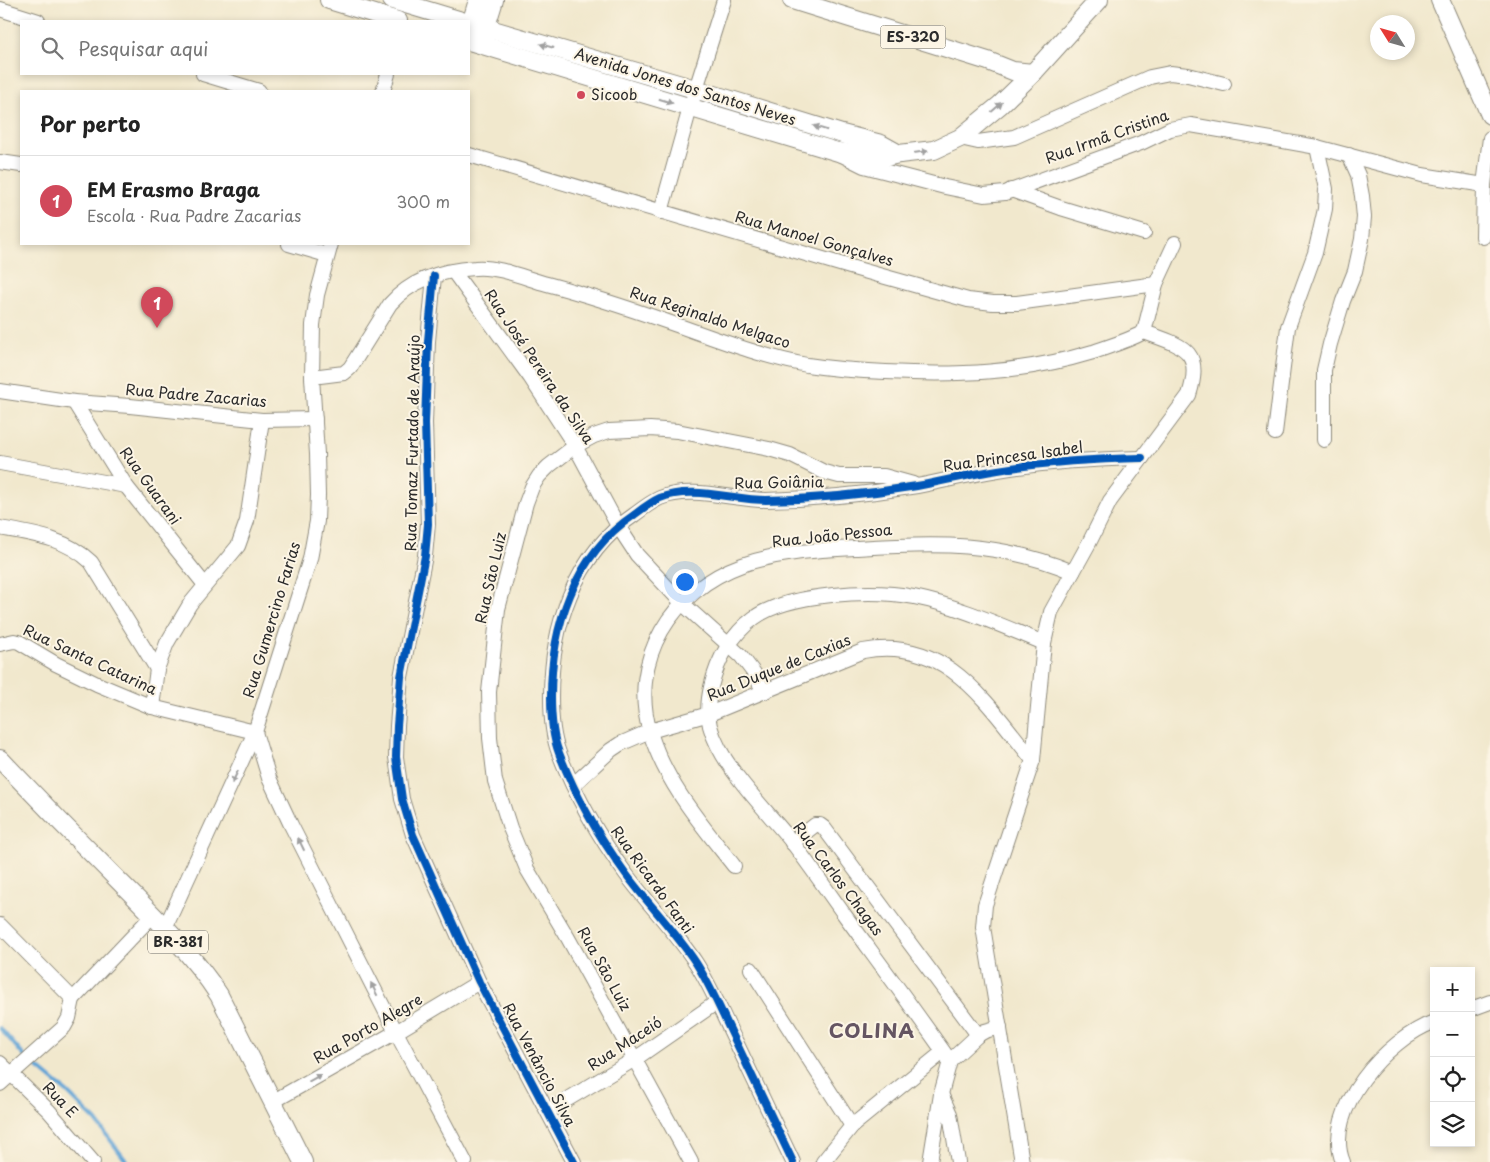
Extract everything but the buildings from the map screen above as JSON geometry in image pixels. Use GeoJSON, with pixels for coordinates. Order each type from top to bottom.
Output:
{"type":"FeatureCollection","features":[{"type":"Feature","properties":{"kind":"main road"},"geometry":{"type":"LineString","coordinates":[[329,0],[395,20]]}},
{"type":"Feature","properties":{"kind":"main road","name":"Avenida Jones dos Santos Neves"},"geometry":{"type":"LineString","coordinates":[[392,0],[407,13],[434,20]]}},
{"type":"Feature","properties":{"kind":"main road"},"geometry":{"type":"LineString","coordinates":[[472,30],[478,0]]}},
{"type":"Feature","properties":{"kind":"main road"},"geometry":{"type":"LineString","coordinates":[[472,30],[494,0]]}},
{"type":"Feature","properties":{"kind":"main road","name":"ES-320"},"geometry":{"type":"LineString","coordinates":[[792,0],[988,61],[1012,71],[1032,73]]}},
{"type":"Feature","properties":{"kind":"main road"},"geometry":{"type":"LineString","coordinates":[[988,61],[1012,62],[1027,60],[1042,54],[1064,40],[1099,0]]}},
{"type":"Feature","properties":{"kind":"main road"},"geometry":{"type":"LineString","coordinates":[[1440,0],[1490,116]]}},
{"type":"Feature","properties":{"kind":"main road","name":"Avenida Jones dos Santos Neves"},"geometry":{"type":"LineString","coordinates":[[472,30],[695,89],[881,144],[899,154]]}},
{"type":"Feature","properties":{"kind":"main road","name":"Avenida Jones dos Santos Neves"},"geometry":{"type":"LineString","coordinates":[[472,30],[690,108],[838,152],[881,158],[934,150],[960,138],[1000,105],[1064,40]]}},
{"type":"Feature","properties":{"kind":"main road","name":"BR-381"},"geometry":{"type":"LineString","coordinates":[[0,759],[188,952],[219,995],[304,1162]]}},
{"type":"Feature","properties":{"kind":"street"},"geometry":{"type":"LineString","coordinates":[[661,212],[695,89],[724,0]]}},
{"type":"Feature","properties":{"kind":"street"},"geometry":{"type":"LineString","coordinates":[[0,9],[35,20]]}},
{"type":"Feature","properties":{"kind":"street"},"geometry":{"type":"LineString","coordinates":[[960,138],[978,142],[1014,137],[1150,77],[1170,73],[1188,75],[1224,84]]}},
{"type":"Feature","properties":{"kind":"street"},"geometry":{"type":"LineString","coordinates":[[206,75],[256,90]]}},
{"type":"Feature","properties":{"kind":"street"},"geometry":{"type":"LineString","coordinates":[[383,90],[388,75]]}},
{"type":"Feature","properties":{"kind":"street","name":"Rua Irmã Cristina"},"geometry":{"type":"LineString","coordinates":[[838,152],[864,166],[945,187],[984,195],[998,195],[1141,142],[1170,129],[1191,125],[1317,147],[1422,174],[1484,185]]}},
{"type":"Feature","properties":{"kind":"street"},"geometry":{"type":"LineString","coordinates":[[838,152],[842,134]]}},
{"type":"Feature","properties":{"kind":"street"},"geometry":{"type":"LineString","coordinates":[[1483,238],[1484,185],[1490,138]]}},
{"type":"Feature","properties":{"kind":"street"},"geometry":{"type":"LineString","coordinates":[[1275,433],[1288,327],[1315,253],[1325,208],[1326,189],[1317,147]]}},
{"type":"Feature","properties":{"kind":"street"},"geometry":{"type":"LineString","coordinates":[[1324,440],[1324,370],[1343,301],[1355,272],[1362,239],[1364,217],[1358,175],[1349,154]]}},
{"type":"Feature","properties":{"kind":"street","name":"Rua Manoel Gonçalves"},"geometry":{"type":"LineString","coordinates":[[470,155],[968,300],[1017,303],[1156,284]]}},
{"type":"Feature","properties":{"kind":"street"},"geometry":{"type":"LineString","coordinates":[[0,162],[20,165]]}},
{"type":"Feature","properties":{"kind":"street"},"geometry":{"type":"LineString","coordinates":[[1011,190],[1061,208],[1144,233]]}},
{"type":"Feature","properties":{"kind":"street"},"geometry":{"type":"LineString","coordinates":[[1022,1162],[983,916],[1033,760],[1044,643],[1051,612],[1110,501],[1189,395],[1195,369],[1193,359],[1186,350],[1144,332],[1156,284],[1175,244]]}},
{"type":"Feature","properties":{"kind":"street"},"geometry":{"type":"LineString","coordinates":[[296,245],[329,250]]}},
{"type":"Feature","properties":{"kind":"street","name":"Rua Gumercino Farias"},"geometry":{"type":"LineString","coordinates":[[165,928],[255,732],[310,559],[317,521],[318,496],[312,378],[314,310],[329,250]]}},
{"type":"Feature","properties":{"kind":"street","name":"Rua Reginaldo Melgaco"},"geometry":{"type":"LineString","coordinates":[[312,378],[344,372],[350,368],[390,304],[415,283],[453,271],[475,268],[493,269],[614,304],[745,350],[809,365],[857,370],[935,374],[1032,367],[1067,360],[1133,338],[1144,332]]}},
{"type":"Feature","properties":{"kind":"street","name":"Rua José Pereira da Silva"},"geometry":{"type":"LineString","coordinates":[[453,271],[530,377],[575,446],[618,526],[637,555],[683,604],[748,664],[764,692]]}},
{"type":"Feature","properties":{"kind":"street","name":"Rua Tomaz Furtado de Araújo"},"geometry":{"type":"LineString","coordinates":[[434,276],[428,341],[425,423],[428,524],[425,556],[401,677],[396,726],[396,757],[402,799],[413,835],[478,982]]}},
{"type":"Feature","properties":{"kind":"street","name":"Rua Padre Zacarias"},"geometry":{"type":"LineString","coordinates":[[0,391],[74,402],[262,420],[315,419]]}},
{"type":"Feature","properties":{"kind":"street","name":"Rua Guarani"},"geometry":{"type":"LineString","coordinates":[[74,402],[126,486],[205,585]]}},
{"type":"Feature","properties":{"kind":"street"},"geometry":{"type":"LineString","coordinates":[[152,707],[157,669],[167,643],[205,585],[238,546],[247,521],[262,420]]}},
{"type":"Feature","properties":{"kind":"street","name":"Rua São Luiz"},"geometry":{"type":"LineString","coordinates":[[691,1162],[568,938],[527,869],[510,828],[496,781],[490,738],[489,692],[498,609],[526,503],[532,486],[539,476],[548,466],[575,446],[609,431],[650,429],[677,431],[769,449],[790,455],[824,472],[839,476],[884,476],[918,486]]}},
{"type":"Feature","properties":{"kind":"street","name":"Rua Princesa Isabel"},"geometry":{"type":"LineString","coordinates":[[918,486],[1008,469],[1086,459],[1142,458]]}},
{"type":"Feature","properties":{"kind":"street"},"geometry":{"type":"LineString","coordinates":[[0,463],[126,486]]}},
{"type":"Feature","properties":{"kind":"street","name":"Rua Goiânia"},"geometry":{"type":"LineString","coordinates":[[618,526],[656,500],[681,493],[769,500],[848,495],[918,486]]}},
{"type":"Feature","properties":{"kind":"street","name":"Rua Ricardo Fanti"},"geometry":{"type":"LineString","coordinates":[[618,526],[597,548],[582,571],[567,600],[557,634],[551,669],[553,731],[558,750],[573,784],[604,842],[626,874],[675,934],[696,964],[717,1002],[793,1162]]}},
{"type":"Feature","properties":{"kind":"street"},"geometry":{"type":"LineString","coordinates":[[0,528],[52,539],[76,549],[91,562],[157,669]]}},
{"type":"Feature","properties":{"kind":"street","name":"Rua João Pessoa"},"geometry":{"type":"LineString","coordinates":[[734,866],[692,813],[672,783],[650,731],[643,685],[646,666],[652,647],[661,629],[683,604],[713,578],[742,565],[776,556],[844,548],[918,544],[976,546],[1023,554],[1073,572]]}},
{"type":"Feature","properties":{"kind":"street"},"geometry":{"type":"LineString","coordinates":[[709,714],[715,672],[729,645],[742,628],[753,618],[787,603],[850,594],[887,593],[914,597],[989,620],[1044,643]]}},
{"type":"Feature","properties":{"kind":"street","name":"Rua Santa Catarina"},"geometry":{"type":"LineString","coordinates":[[0,644],[14,641],[19,642],[56,664],[152,707],[255,732]]}},
{"type":"Feature","properties":{"kind":"street","name":"Rua Duque de Caxias"},"geometry":{"type":"LineString","coordinates":[[573,784],[612,750],[650,731],[709,714],[863,651],[892,648],[911,651],[943,664],[968,682],[1033,760]]}},
{"type":"Feature","properties":{"kind":"street","name":"Rua Carlos Chagas"},"geometry":{"type":"LineString","coordinates":[[709,714],[710,726],[722,753],[741,781],[792,843],[946,1056]]}},
{"type":"Feature","properties":{"kind":"street"},"geometry":{"type":"LineString","coordinates":[[255,732],[269,778],[279,800],[396,1032],[466,1162]]}},
{"type":"Feature","properties":{"kind":"street"},"geometry":{"type":"LineString","coordinates":[[792,843],[815,825],[820,825],[824,828],[978,1035]]}},
{"type":"Feature","properties":{"kind":"street"},"geometry":{"type":"LineString","coordinates":[[0,1084],[64,1027],[69,1018],[73,999],[153,915]]}},
{"type":"Feature","properties":{"kind":"street"},"geometry":{"type":"LineString","coordinates":[[0,926],[73,999]]}},
{"type":"Feature","properties":{"kind":"street"},"geometry":{"type":"LineString","coordinates":[[751,968],[852,1126]]}},
{"type":"Feature","properties":{"kind":"street","name":"Rua Porto Alegre"},"geometry":{"type":"LineString","coordinates":[[272,1102],[396,1032],[478,982]]}},
{"type":"Feature","properties":{"kind":"street","name":"Rua Venâncio Silva"},"geometry":{"type":"LineString","coordinates":[[478,982],[574,1162]]}},
{"type":"Feature","properties":{"kind":"street","name":"Rua Maceió"},"geometry":{"type":"LineString","coordinates":[[548,1111],[635,1059],[717,1002]]}},
{"type":"Feature","properties":{"kind":"street"},"geometry":{"type":"LineString","coordinates":[[1475,1008],[1490,1002]]}},
{"type":"Feature","properties":{"kind":"street"},"geometry":{"type":"LineString","coordinates":[[1342,1162],[1338,1137],[1340,1121],[1350,1100],[1373,1068],[1390,1049],[1410,1033],[1430,1024]]}},
{"type":"Feature","properties":{"kind":"street"},"geometry":{"type":"LineString","coordinates":[[823,1162],[852,1126],[946,1056],[985,1031],[1000,1028]]}},
{"type":"Feature","properties":{"kind":"street"},"geometry":{"type":"LineString","coordinates":[[930,1162],[942,1094],[946,1056]]}},
{"type":"Feature","properties":{"kind":"street","name":"Rua E"},"geometry":{"type":"LineString","coordinates":[[0,1063],[49,1111],[93,1162]]}},
{"type":"Feature","properties":{"kind":"street"},"geometry":{"type":"LineString","coordinates":[[942,1094],[950,1114],[958,1162]]}},
{"type":"Feature","properties":{"kind":"waterway"},"geometry":{"type":"LineString","coordinates":[[0,1028],[25,1057]]}},
{"type":"Feature","properties":{"kind":"waterway"},"geometry":{"type":"LineString","coordinates":[[30,1061],[67,1092],[96,1121],[127,1162]]}},
{"type":"Feature","properties":{"kind":"cycle path"},"geometry":{"type":"LineString","coordinates":[[434,276],[428,341],[425,423],[428,524],[425,556],[401,677],[397,726],[396,757],[402,799],[413,835],[479,982],[574,1162]]}},
{"type":"Feature","properties":{"kind":"cycle path"},"geometry":{"type":"LineString","coordinates":[[793,1162],[702,973],[688,951],[634,885],[606,845],[580,800],[559,753],[552,718],[552,671],[561,620],[581,572],[613,531],[650,504],[672,494],[698,493],[766,500],[823,497],[899,489],[1034,465],[1142,458]]}},
{"type":"Feature","properties":{"kind":"place","name":"Sicoob"},"geometry":{"type":"Point","coordinates":[581,95]}},
{"type":"Feature","properties":{"kind":"place","name":"EM Erasmo Braga"},"geometry":{"type":"Point","coordinates":[157,328]}},
{"type":"Feature","properties":{"kind":"district","name":"COLINA"},"geometry":{"type":"Point","coordinates":[872,1031]}}]}
